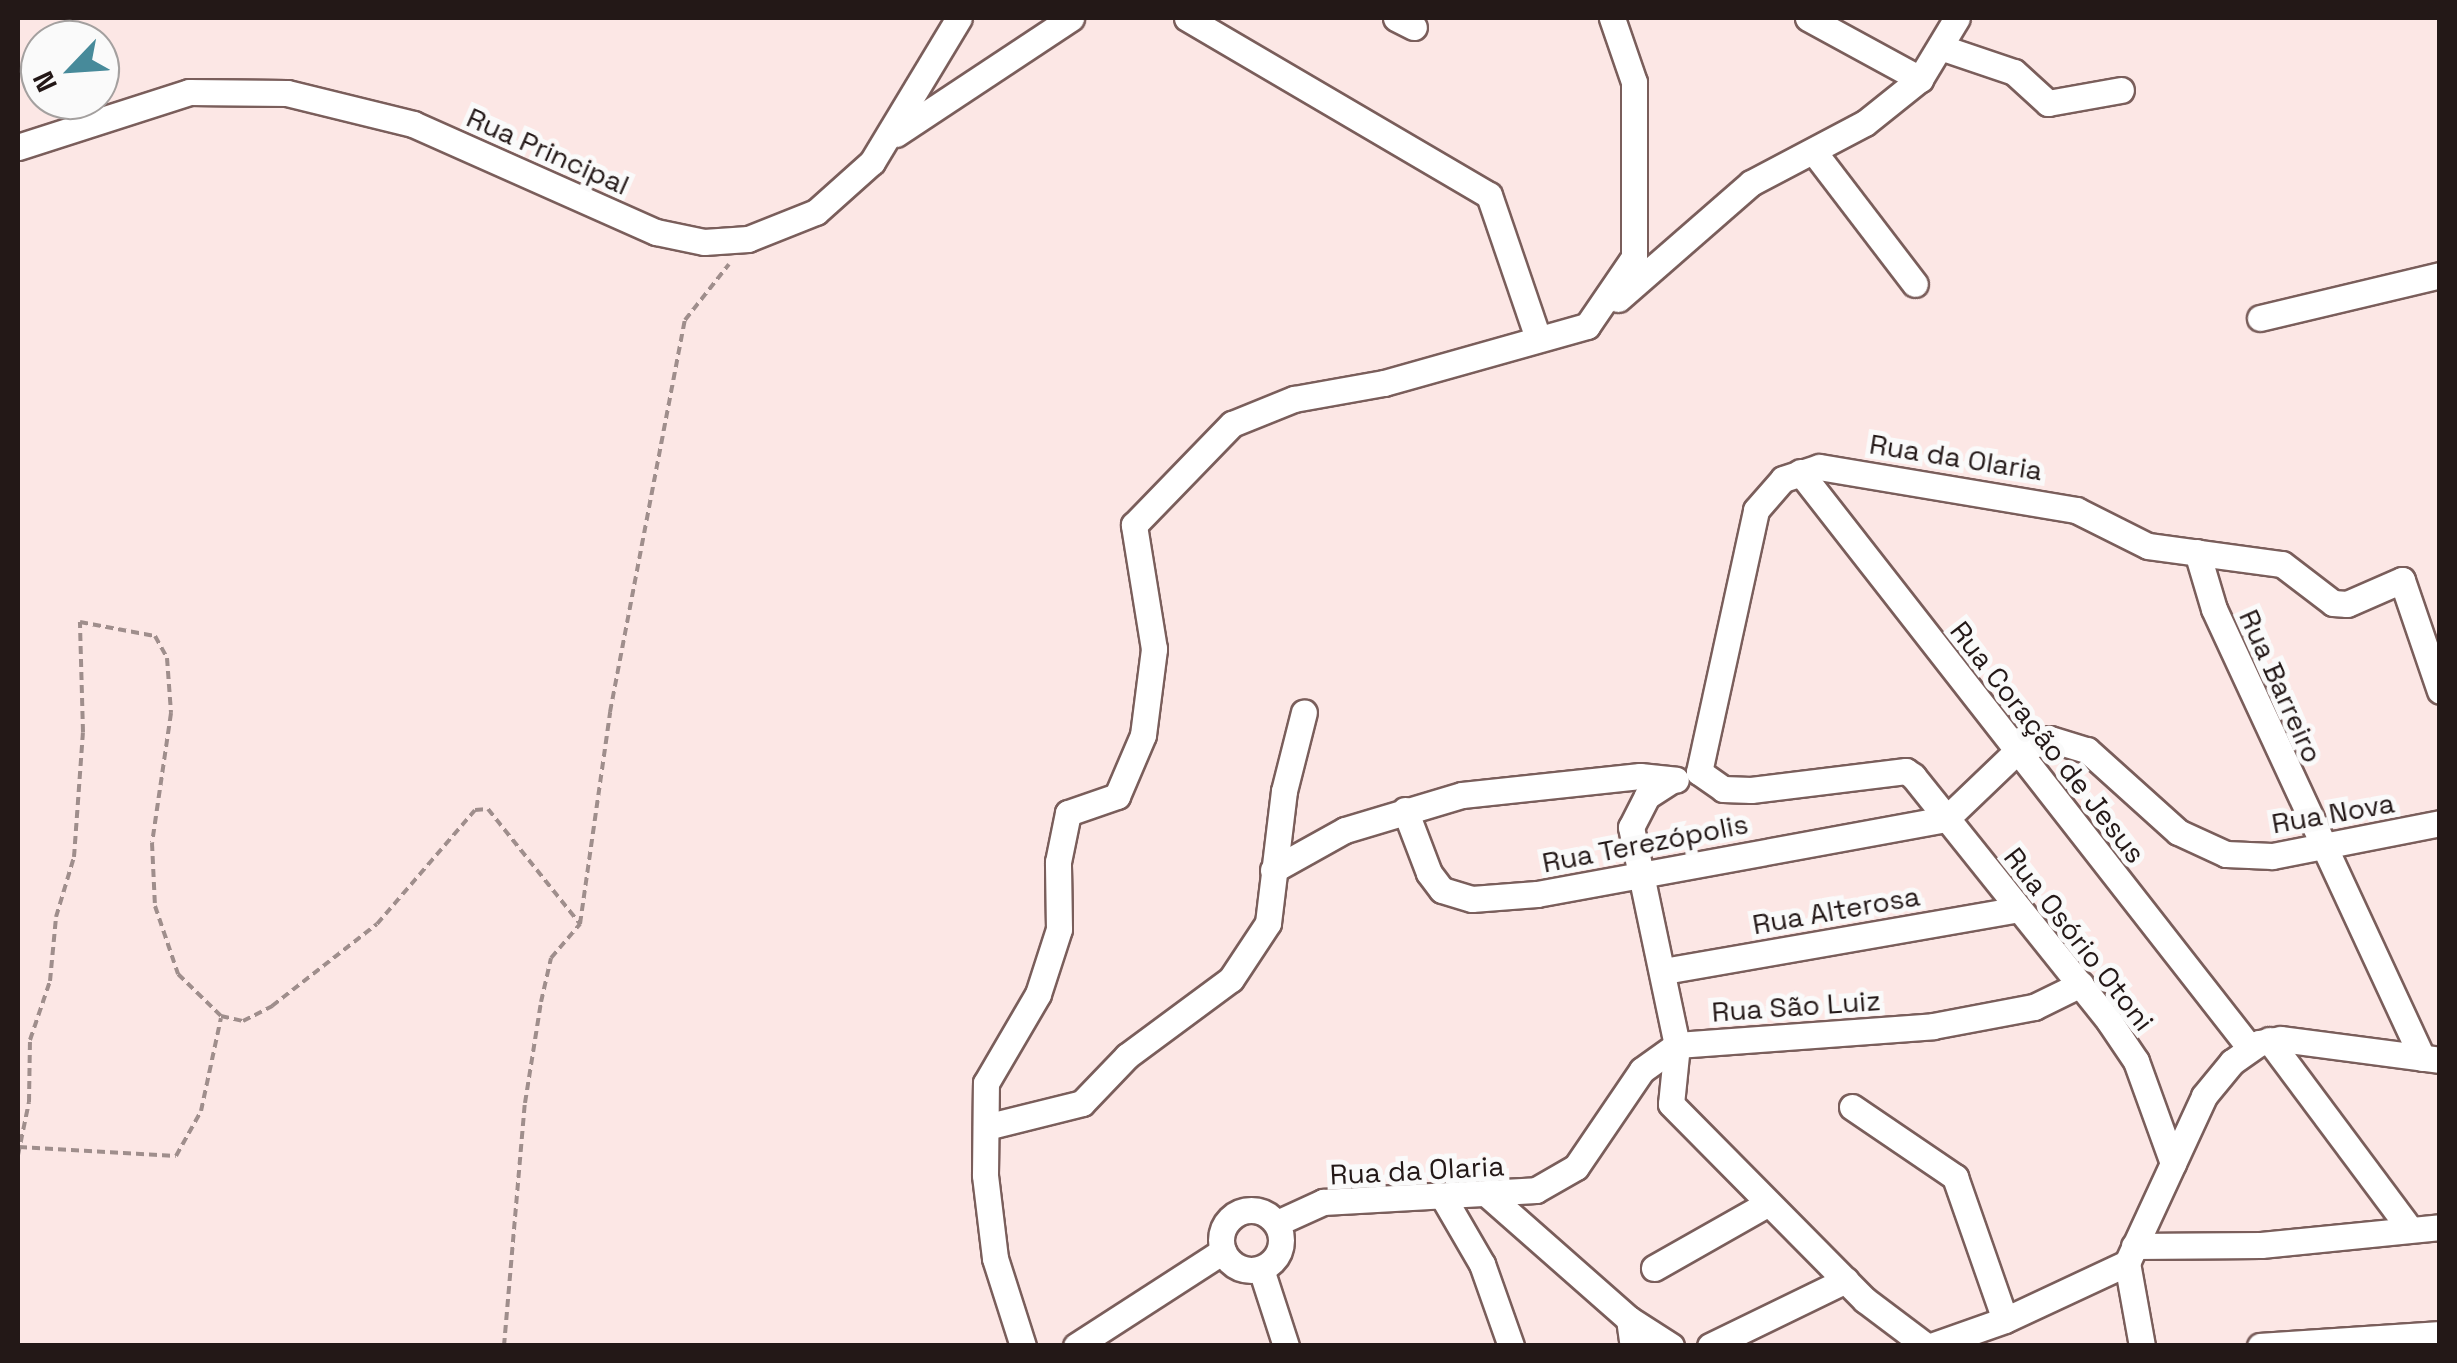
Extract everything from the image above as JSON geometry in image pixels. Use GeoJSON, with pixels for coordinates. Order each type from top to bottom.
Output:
{"type":"FeatureCollection","features":[{"type":"Feature","properties":{"kind":"street","name":"Rua Principal"},"geometry":{"type":"LineString","coordinates":[[18,147],[189,92],[287,93],[413,124],[656,232],[704,242],[748,240],[816,212],[845,190],[891,137],[959,18]]}},
{"type":"Feature","properties":{"kind":"street"},"geometry":{"type":"LineString","coordinates":[[891,137],[1071,18]]}},
{"type":"Feature","properties":{"kind":"street"},"geometry":{"type":"LineString","coordinates":[[1187,18],[1489,195],[1538,338]]}},
{"type":"Feature","properties":{"kind":"street"},"geometry":{"type":"LineString","coordinates":[[1588,326],[1634,258],[1634,82],[1612,18]]}},
{"type":"Feature","properties":{"kind":"street"},"geometry":{"type":"LineString","coordinates":[[1808,18],[1920,79]]}},
{"type":"Feature","properties":{"kind":"street"},"geometry":{"type":"LineString","coordinates":[[1023,1346],[995,1258],[986,1082],[1038,994],[1059,930],[1058,862],[1068,813],[1117,796],[1144,735],[1154,648],[1134,525],[1232,424],[1294,399],[1384,383],[1588,326],[1750,183],[1814,152],[1920,79],[1956,18]]}},
{"type":"Feature","properties":{"kind":"street"},"geometry":{"type":"LineString","coordinates":[[1940,46],[2014,72],[2048,103],[2121,90]]}},
{"type":"Feature","properties":{"kind":"street"},"geometry":{"type":"LineString","coordinates":[[1814,152],[1915,284]]}},
{"type":"Feature","properties":{"kind":"street"},"geometry":{"type":"LineString","coordinates":[[2260,318],[2440,275]]}},
{"type":"Feature","properties":{"kind":"street","name":"Rua da Olaria"},"geometry":{"type":"LineString","coordinates":[[1800,472],[1841,468],[2022,496],[2076,510],[2148,546],[2282,564],[2333,603],[2347,604],[2402,580],[2440,691]]}},
{"type":"Feature","properties":{"kind":"street"},"geometry":{"type":"LineString","coordinates":[[1273,870],[1345,830],[1406,810],[1526,787],[1640,776],[1672,780],[1699,772],[1756,510],[1770,489],[1800,472]]}},
{"type":"Feature","properties":{"kind":"street","name":"Rua Coração de Jesus"},"geometry":{"type":"LineString","coordinates":[[1800,472],[2017,752],[2409,1228]]}},
{"type":"Feature","properties":{"kind":"street","name":"Rua Barreiro"},"geometry":{"type":"LineString","coordinates":[[2197,552],[2214,609],[2322,848],[2431,1059]]}},
{"type":"Feature","properties":{"kind":"street"},"geometry":{"type":"LineString","coordinates":[[986,1128],[1082,1103],[1127,1056],[1231,979],[1268,922],[1273,870],[1304,712]]}},
{"type":"Feature","properties":{"kind":"street","name":"Rua Nova"},"geometry":{"type":"LineString","coordinates":[[2017,752],[2050,739],[2087,750],[2178,832],[2226,854],[2272,856],[2440,824]]}},
{"type":"Feature","properties":{"kind":"street"},"geometry":{"type":"LineString","coordinates":[[1946,819],[2017,752]]}},
{"type":"Feature","properties":{"kind":"street","name":"Rua Osório Otoni"},"geometry":{"type":"LineString","coordinates":[[1699,772],[1723,790],[1751,790],[1906,771],[2080,984],[2136,1061],[2173,1163]]}},
{"type":"Feature","properties":{"kind":"street","name":"Rua São Luiz"},"geometry":{"type":"LineString","coordinates":[[1672,780],[1636,810],[1630,827],[1637,874],[1664,971],[1677,1045],[1933,1026],[2034,1007],[2080,984]]}},
{"type":"Feature","properties":{"kind":"street","name":"Rua Terezópolis"},"geometry":{"type":"LineString","coordinates":[[1406,810],[1428,874],[1442,890],[1472,900],[1946,819]]}},
{"type":"Feature","properties":{"kind":"street","name":"Rua Alterosa"},"geometry":{"type":"LineString","coordinates":[[1664,971],[2019,910]]}},
{"type":"Feature","properties":{"kind":"street"},"geometry":{"type":"LineString","coordinates":[[2142,1346],[2131,1254],[2204,1096],[2259,1044],[2431,1059]]}},
{"type":"Feature","properties":{"kind":"street"},"geometry":{"type":"LineString","coordinates":[[1677,1045],[1670,1082],[1678,1118],[1846,1280],[1928,1346],[2005,1320],[2131,1254],[2440,1226]]}},
{"type":"Feature","properties":{"kind":"street","name":"Rua da Olaria"},"geometry":{"type":"LineString","coordinates":[[1276,1223],[1323,1202],[1520,1195],[1576,1167],[1642,1070],[1677,1045]]}},
{"type":"Feature","properties":{"kind":"street"},"geometry":{"type":"LineString","coordinates":[[1852,1107],[1955,1177],[2005,1320]]}},
{"type":"Feature","properties":{"kind":"street"},"geometry":{"type":"LineString","coordinates":[[1488,1194],[1630,1319],[1672,1346]]}},
{"type":"Feature","properties":{"kind":"street"},"geometry":{"type":"LineString","coordinates":[[1443,1198],[1482,1264],[1511,1346]]}},
{"type":"Feature","properties":{"kind":"street"},"geometry":{"type":"LineString","coordinates":[[1654,1268],[1768,1204]]}},
{"type":"Feature","properties":{"kind":"street"},"geometry":{"type":"LineString","coordinates":[[1252,1210],[1276,1223],[1280,1250],[1261,1269],[1243,1269],[1223,1251],[1222,1232],[1234,1216],[1252,1210]]}},
{"type":"Feature","properties":{"kind":"street"},"geometry":{"type":"LineString","coordinates":[[1076,1346],[1109,1334],[1223,1251]]}},
{"type":"Feature","properties":{"kind":"street"},"geometry":{"type":"LineString","coordinates":[[1261,1269],[1286,1346]]}},
{"type":"Feature","properties":{"kind":"street"},"geometry":{"type":"LineString","coordinates":[[1710,1346],[1846,1280]]}},
{"type":"Feature","properties":{"kind":"street"},"geometry":{"type":"LineString","coordinates":[[1630,1319],[1632,1346]]}},
{"type":"Feature","properties":{"kind":"street"},"geometry":{"type":"LineString","coordinates":[[2260,1346],[2440,1334]]}},
{"type":"Feature","properties":{"kind":"path"},"geometry":{"type":"LineString","coordinates":[[504,1346],[525,1103],[541,1002],[551,958],[580,924],[610,712],[685,320],[748,240]]}},
{"type":"Feature","properties":{"kind":"path"},"geometry":{"type":"LineString","coordinates":[[18,1155],[29,1102],[30,1040],[50,981],[56,918],[74,858],[83,732],[80,622],[154,636],[167,658],[171,713],[152,843],[156,906],[178,974],[221,1016],[244,1021],[272,1006],[377,924],[475,810],[488,809],[580,924]]}},
{"type":"Feature","properties":{"kind":"path"},"geometry":{"type":"LineString","coordinates":[[19,1147],[176,1156],[201,1111],[221,1016]]}}]}
